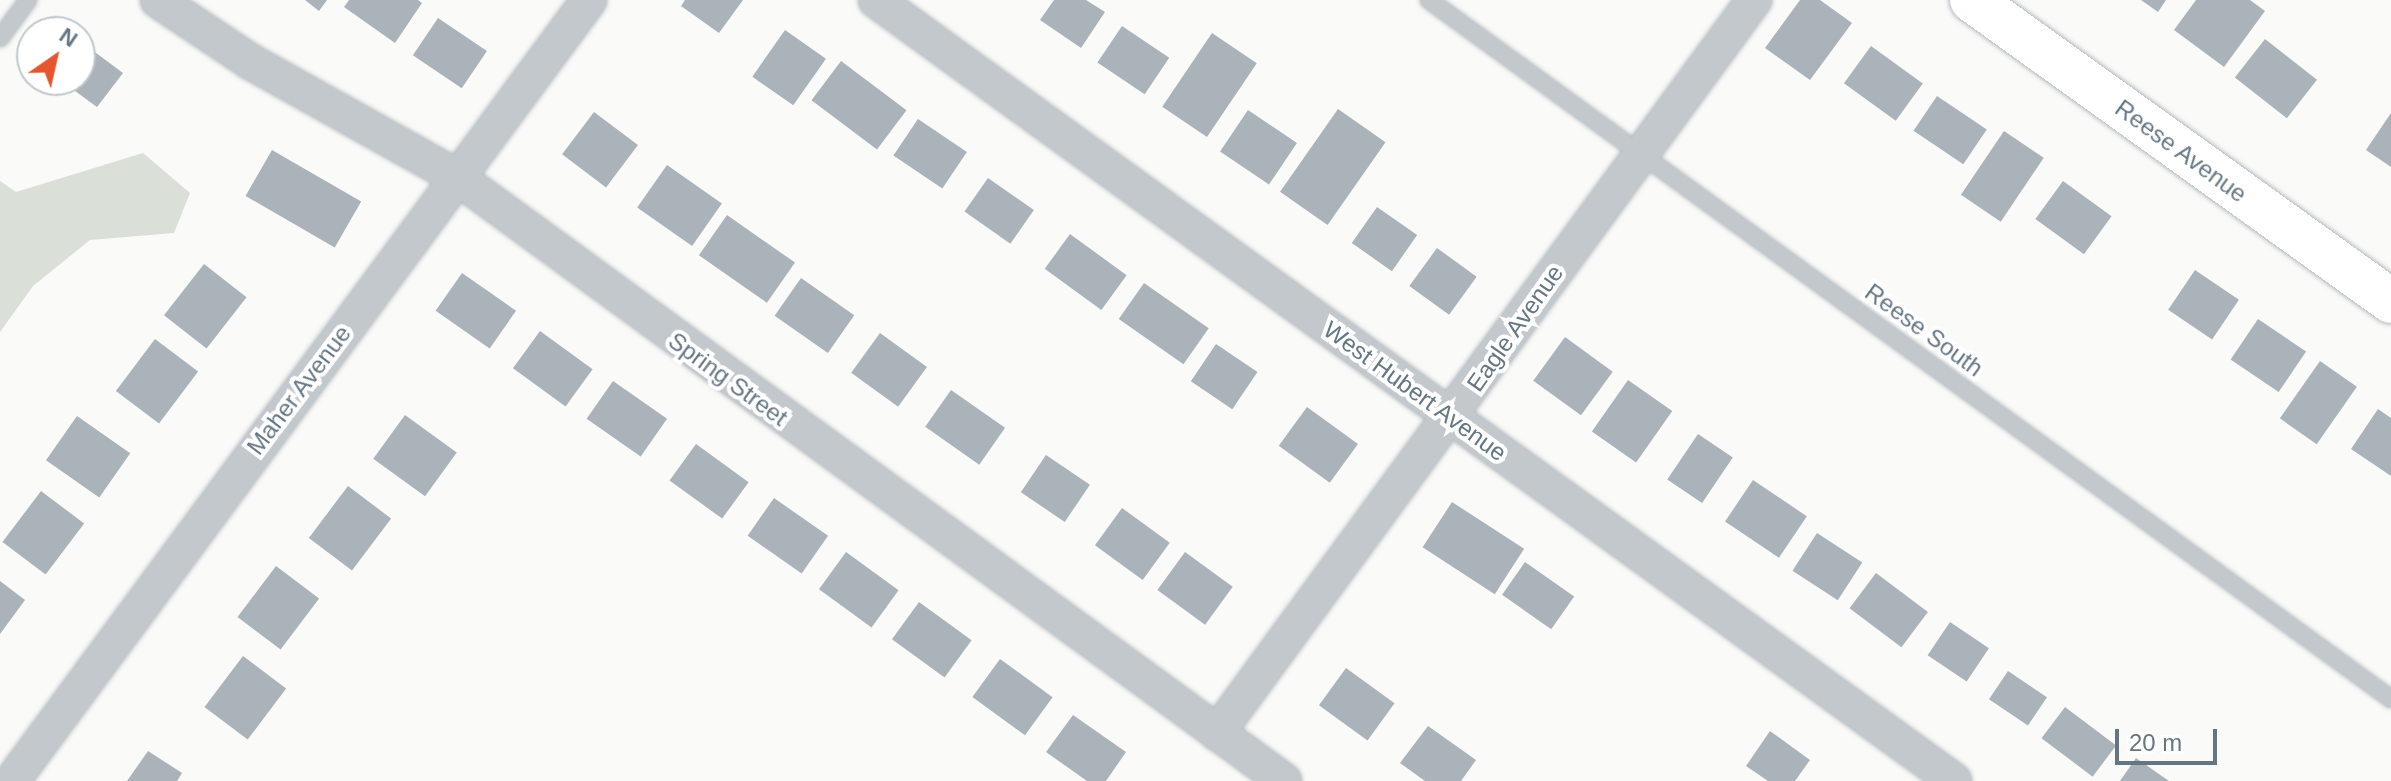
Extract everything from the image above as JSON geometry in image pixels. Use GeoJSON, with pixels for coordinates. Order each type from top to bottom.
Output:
{"type":"FeatureCollection","features":[{"type":"Feature","properties":{"kind":"street","name":"Spring Street"},"geometry":{"type":"LineString","coordinates":[[158,0],[251,62],[457,177],[1284,781]]}},
{"type":"Feature","properties":{"kind":"street","name":"Maher Avenue"},"geometry":{"type":"LineString","coordinates":[[12,781],[589,0]]}},
{"type":"Feature","properties":{"kind":"street","name":"West Hubert Avenue"},"geometry":{"type":"LineString","coordinates":[[876,0],[1954,781]]}},
{"type":"Feature","properties":{"kind":"street","name":"Eagle Avenue"},"geometry":{"type":"LineString","coordinates":[[1217,733],[1452,418],[1754,0]]}},
{"type":"Feature","properties":{"kind":"street","name":"Reese Avenue"},"geometry":{"type":"LineString","coordinates":[[1972,0],[2391,301]]}},
{"type":"Feature","properties":{"kind":"lane"},"geometry":{"type":"LineString","coordinates":[[0,38],[28,0]]}},
{"type":"Feature","properties":{"kind":"lane","name":"Reese South"},"geometry":{"type":"LineString","coordinates":[[1429,0],[2391,699]]}},
{"type":"Feature","properties":{"kind":"shaded area"},"geometry":{"type":"Polygon","coordinates":[[[143,153],[190,193],[174,233],[90,240],[33,286],[0,332],[0,181],[16,192],[143,153]]]}},
{"type":"Feature","properties":{"kind":"building"},"geometry":{"type":"Polygon","coordinates":[[[305,0],[327,0],[319,11],[305,0]]]}},
{"type":"Feature","properties":{"kind":"building"},"geometry":{"type":"Polygon","coordinates":[[[349,0],[418,0],[422,3],[395,43],[344,7],[349,0]]]}},
{"type":"Feature","properties":{"kind":"building"},"geometry":{"type":"Polygon","coordinates":[[[685,0],[743,0],[719,33],[681,6],[685,0]]]}},
{"type":"Feature","properties":{"kind":"building"},"geometry":{"type":"Polygon","coordinates":[[[1054,0],[1086,0],[1105,12],[1081,48],[1040,20],[1054,0]]]}},
{"type":"Feature","properties":{"kind":"building"},"geometry":{"type":"Polygon","coordinates":[[[1800,0],[1820,0],[1852,23],[1810,80],[1765,48],[1800,0]]]}},
{"type":"Feature","properties":{"kind":"building"},"geometry":{"type":"Polygon","coordinates":[[[2141,0],[2166,0],[2158,12],[2141,0]]]}},
{"type":"Feature","properties":{"kind":"building"},"geometry":{"type":"Polygon","coordinates":[[[2196,0],[2250,0],[2265,11],[2224,67],[2174,30],[2196,0]]]}},
{"type":"Feature","properties":{"kind":"building"},"geometry":{"type":"Polygon","coordinates":[[[438,18],[487,51],[462,88],[413,55],[438,18]]]}},
{"type":"Feature","properties":{"kind":"building"},"geometry":{"type":"Polygon","coordinates":[[[1122,26],[1169,58],[1145,94],[1097,62],[1122,26]]]}},
{"type":"Feature","properties":{"kind":"building"},"geometry":{"type":"Polygon","coordinates":[[[785,30],[826,59],[793,105],[752,77],[785,30]]]}},
{"type":"Feature","properties":{"kind":"building"},"geometry":{"type":"Polygon","coordinates":[[[1212,33],[1257,63],[1207,137],[1162,107],[1212,33]]]}},
{"type":"Feature","properties":{"kind":"building"},"geometry":{"type":"Polygon","coordinates":[[[2265,39],[2317,80],[2287,118],[2235,78],[2265,39]]]}},
{"type":"Feature","properties":{"kind":"building"},"geometry":{"type":"Polygon","coordinates":[[[1871,46],[1923,84],[1896,121],[1844,83],[1871,46]]]}},
{"type":"Feature","properties":{"kind":"building"},"geometry":{"type":"Polygon","coordinates":[[[96,53],[123,73],[97,107],[82,96],[96,96],[96,53]]]}},
{"type":"Feature","properties":{"kind":"building"},"geometry":{"type":"Polygon","coordinates":[[[841,61],[906,110],[877,149],[812,100],[841,61]]]}},
{"type":"Feature","properties":{"kind":"building"},"geometry":{"type":"Polygon","coordinates":[[[1937,96],[1987,130],[1963,164],[1914,131],[1937,96]]]}},
{"type":"Feature","properties":{"kind":"building"},"geometry":{"type":"Polygon","coordinates":[[[1338,109],[1386,142],[1328,225],[1280,192],[1338,109]]]}},
{"type":"Feature","properties":{"kind":"building"},"geometry":{"type":"Polygon","coordinates":[[[1248,110],[1297,143],[1269,184],[1220,151],[1248,110]]]}},
{"type":"Feature","properties":{"kind":"building"},"geometry":{"type":"Polygon","coordinates":[[[594,112],[638,145],[606,187],[562,154],[594,112]]]}},
{"type":"Feature","properties":{"kind":"building"},"geometry":{"type":"Polygon","coordinates":[[[2391,113],[2391,167],[2366,150],[2391,113]]]}},
{"type":"Feature","properties":{"kind":"building"},"geometry":{"type":"Polygon","coordinates":[[[918,119],[967,152],[942,188],[893,155],[918,119]]]}},
{"type":"Feature","properties":{"kind":"building"},"geometry":{"type":"Polygon","coordinates":[[[2004,131],[2044,158],[2001,222],[1961,195],[2004,131]]]}},
{"type":"Feature","properties":{"kind":"building"},"geometry":{"type":"Polygon","coordinates":[[[272,150],[361,202],[335,247],[246,196],[272,150]]]}},
{"type":"Feature","properties":{"kind":"building"},"geometry":{"type":"Polygon","coordinates":[[[667,165],[722,203],[692,246],[637,208],[667,165]]]}},
{"type":"Feature","properties":{"kind":"building"},"geometry":{"type":"Polygon","coordinates":[[[988,178],[1034,210],[1010,244],[964,212],[988,178]]]}},
{"type":"Feature","properties":{"kind":"building"},"geometry":{"type":"Polygon","coordinates":[[[2063,181],[2112,216],[2084,254],[2035,219],[2063,181]]]}},
{"type":"Feature","properties":{"kind":"building"},"geometry":{"type":"Polygon","coordinates":[[[1377,207],[1417,235],[1392,271],[1352,243],[1377,207]]]}},
{"type":"Feature","properties":{"kind":"building"},"geometry":{"type":"Polygon","coordinates":[[[727,215],[795,263],[767,303],[699,255],[727,215]]]}},
{"type":"Feature","properties":{"kind":"building"},"geometry":{"type":"Polygon","coordinates":[[[1070,234],[1127,275],[1101,310],[1045,269],[1070,234]]]}},
{"type":"Feature","properties":{"kind":"building"},"geometry":{"type":"Polygon","coordinates":[[[1437,248],[1477,277],[1449,315],[1409,286],[1437,248]]]}},
{"type":"Feature","properties":{"kind":"building"},"geometry":{"type":"Polygon","coordinates":[[[204,264],[247,297],[207,348],[164,315],[204,264]]]}},
{"type":"Feature","properties":{"kind":"building"},"geometry":{"type":"Polygon","coordinates":[[[2195,270],[2239,300],[2212,339],[2168,310],[2195,270]]]}},
{"type":"Feature","properties":{"kind":"building"},"geometry":{"type":"Polygon","coordinates":[[[462,273],[516,311],[490,349],[436,311],[462,273]]]}},
{"type":"Feature","properties":{"kind":"building"},"geometry":{"type":"Polygon","coordinates":[[[801,278],[854,315],[828,353],[775,316],[801,278]]]}},
{"type":"Feature","properties":{"kind":"building"},"geometry":{"type":"Polygon","coordinates":[[[1144,283],[1209,328],[1183,364],[1119,319],[1144,283]]]}},
{"type":"Feature","properties":{"kind":"building"},"geometry":{"type":"Polygon","coordinates":[[[2258,319],[2306,351],[2279,392],[2231,360],[2258,319]]]}},
{"type":"Feature","properties":{"kind":"building"},"geometry":{"type":"Polygon","coordinates":[[[540,331],[593,369],[566,406],[513,368],[540,331]]]}},
{"type":"Feature","properties":{"kind":"building"},"geometry":{"type":"Polygon","coordinates":[[[880,333],[927,367],[898,407],[851,373],[880,333]]]}},
{"type":"Feature","properties":{"kind":"building"},"geometry":{"type":"Polygon","coordinates":[[[1565,337],[1613,372],[1581,415],[1533,381],[1565,337]]]}},
{"type":"Feature","properties":{"kind":"building"},"geometry":{"type":"Polygon","coordinates":[[[155,339],[198,371],[159,423],[116,391],[155,339]]]}},
{"type":"Feature","properties":{"kind":"building"},"geometry":{"type":"Polygon","coordinates":[[[1216,344],[1257,372],[1232,409],[1191,381],[1216,344]]]}},
{"type":"Feature","properties":{"kind":"building"},"geometry":{"type":"Polygon","coordinates":[[[2320,361],[2357,387],[2317,444],[2280,418],[2320,361]]]}},
{"type":"Feature","properties":{"kind":"building"},"geometry":{"type":"Polygon","coordinates":[[[1628,380],[1672,411],[1636,463],[1592,432],[1628,380]]]}},
{"type":"Feature","properties":{"kind":"building"},"geometry":{"type":"Polygon","coordinates":[[[613,381],[667,419],[641,457],[587,419],[613,381]]]}},
{"type":"Feature","properties":{"kind":"building"},"geometry":{"type":"Polygon","coordinates":[[[951,390],[1005,428],[979,465],[925,427],[951,390]]]}},
{"type":"Feature","properties":{"kind":"building"},"geometry":{"type":"Polygon","coordinates":[[[1307,407],[1358,444],[1330,483],[1279,446],[1307,407]]]}},
{"type":"Feature","properties":{"kind":"building"},"geometry":{"type":"Polygon","coordinates":[[[2378,409],[2391,418],[2391,476],[2351,449],[2378,409]]]}},
{"type":"Feature","properties":{"kind":"building"},"geometry":{"type":"Polygon","coordinates":[[[405,415],[457,453],[425,496],[373,459],[405,415]]]}},
{"type":"Feature","properties":{"kind":"building"},"geometry":{"type":"Polygon","coordinates":[[[77,416],[130,453],[99,498],[46,460],[77,416]]]}},
{"type":"Feature","properties":{"kind":"building"},"geometry":{"type":"Polygon","coordinates":[[[1698,434],[1733,457],[1702,503],[1667,480],[1698,434]]]}},
{"type":"Feature","properties":{"kind":"building"},"geometry":{"type":"Polygon","coordinates":[[[696,444],[749,482],[722,519],[670,480],[696,444]]]}},
{"type":"Feature","properties":{"kind":"building"},"geometry":{"type":"Polygon","coordinates":[[[1046,455],[1090,485],[1065,522],[1021,492],[1046,455]]]}},
{"type":"Feature","properties":{"kind":"building"},"geometry":{"type":"Polygon","coordinates":[[[1753,480],[1807,516],[1779,558],[1725,521],[1753,480]]]}},
{"type":"Feature","properties":{"kind":"building"},"geometry":{"type":"Polygon","coordinates":[[[348,486],[391,518],[352,570],[309,538],[348,486]]]}},
{"type":"Feature","properties":{"kind":"building"},"geometry":{"type":"Polygon","coordinates":[[[41,491],[84,523],[46,575],[2,542],[41,491]]]}},
{"type":"Feature","properties":{"kind":"building"},"geometry":{"type":"Polygon","coordinates":[[[774,498],[828,536],[802,574],[748,536],[774,498]]]}},
{"type":"Feature","properties":{"kind":"building"},"geometry":{"type":"Polygon","coordinates":[[[1452,502],[1524,549],[1495,594],[1423,547],[1452,502]]]}},
{"type":"Feature","properties":{"kind":"building"},"geometry":{"type":"Polygon","coordinates":[[[1122,508],[1170,543],[1143,580],[1095,545],[1122,508]]]}},
{"type":"Feature","properties":{"kind":"building"},"geometry":{"type":"Polygon","coordinates":[[[1817,533],[1862,562],[1838,600],[1792,571],[1817,533]]]}},
{"type":"Feature","properties":{"kind":"building"},"geometry":{"type":"Polygon","coordinates":[[[846,552],[899,590],[872,627],[819,589],[846,552]]]}},
{"type":"Feature","properties":{"kind":"building"},"geometry":{"type":"Polygon","coordinates":[[[1185,552],[1233,587],[1205,625],[1157,590],[1185,552]]]}},
{"type":"Feature","properties":{"kind":"building"},"geometry":{"type":"Polygon","coordinates":[[[1525,562],[1574,596],[1551,629],[1502,595],[1525,562]]]}},
{"type":"Feature","properties":{"kind":"building"},"geometry":{"type":"Polygon","coordinates":[[[276,566],[319,598],[281,650],[237,617],[276,566]]]}},
{"type":"Feature","properties":{"kind":"building"},"geometry":{"type":"Polygon","coordinates":[[[1876,573],[1928,612],[1901,647],[1850,608],[1876,573]]]}},
{"type":"Feature","properties":{"kind":"building"},"geometry":{"type":"Polygon","coordinates":[[[0,581],[25,600],[0,634],[0,581]]]}},
{"type":"Feature","properties":{"kind":"building"},"geometry":{"type":"Polygon","coordinates":[[[919,602],[972,640],[945,677],[892,639],[919,602]]]}},
{"type":"Feature","properties":{"kind":"building"},"geometry":{"type":"Polygon","coordinates":[[[1950,622],[1989,648],[1967,681],[1928,655],[1950,622]]]}},
{"type":"Feature","properties":{"kind":"building"},"geometry":{"type":"Polygon","coordinates":[[[243,656],[286,688],[248,740],[204,707],[243,656]]]}},
{"type":"Feature","properties":{"kind":"building"},"geometry":{"type":"Polygon","coordinates":[[[1000,659],[1053,697],[1025,735],[972,697],[1000,659]]]}},
{"type":"Feature","properties":{"kind":"building"},"geometry":{"type":"Polygon","coordinates":[[[1346,668],[1395,703],[1368,740],[1319,705],[1346,668]]]}},
{"type":"Feature","properties":{"kind":"building"},"geometry":{"type":"Polygon","coordinates":[[[2008,671],[2047,697],[2028,725],[1989,699],[2008,671]]]}},
{"type":"Feature","properties":{"kind":"building"},"geometry":{"type":"Polygon","coordinates":[[[2065,707],[2116,746],[2093,777],[2042,738],[2065,707]]]}},
{"type":"Feature","properties":{"kind":"building"},"geometry":{"type":"Polygon","coordinates":[[[1073,715],[1126,752],[1106,781],[1087,781],[1046,752],[1073,715]]]}},
{"type":"Feature","properties":{"kind":"building"},"geometry":{"type":"Polygon","coordinates":[[[1428,726],[1476,760],[1461,781],[1425,781],[1400,763],[1428,726]]]}},
{"type":"Feature","properties":{"kind":"building"},"geometry":{"type":"Polygon","coordinates":[[[1770,731],[1810,760],[1795,781],[1768,781],[1746,766],[1770,731]]]}},
{"type":"Feature","properties":{"kind":"building"},"geometry":{"type":"Polygon","coordinates":[[[148,751],[182,773],[177,781],[127,781],[148,751]]]}},
{"type":"Feature","properties":{"kind":"building"},"geometry":{"type":"Polygon","coordinates":[[[2136,758],[2169,781],[2120,781],[2136,758]]]}}]}
